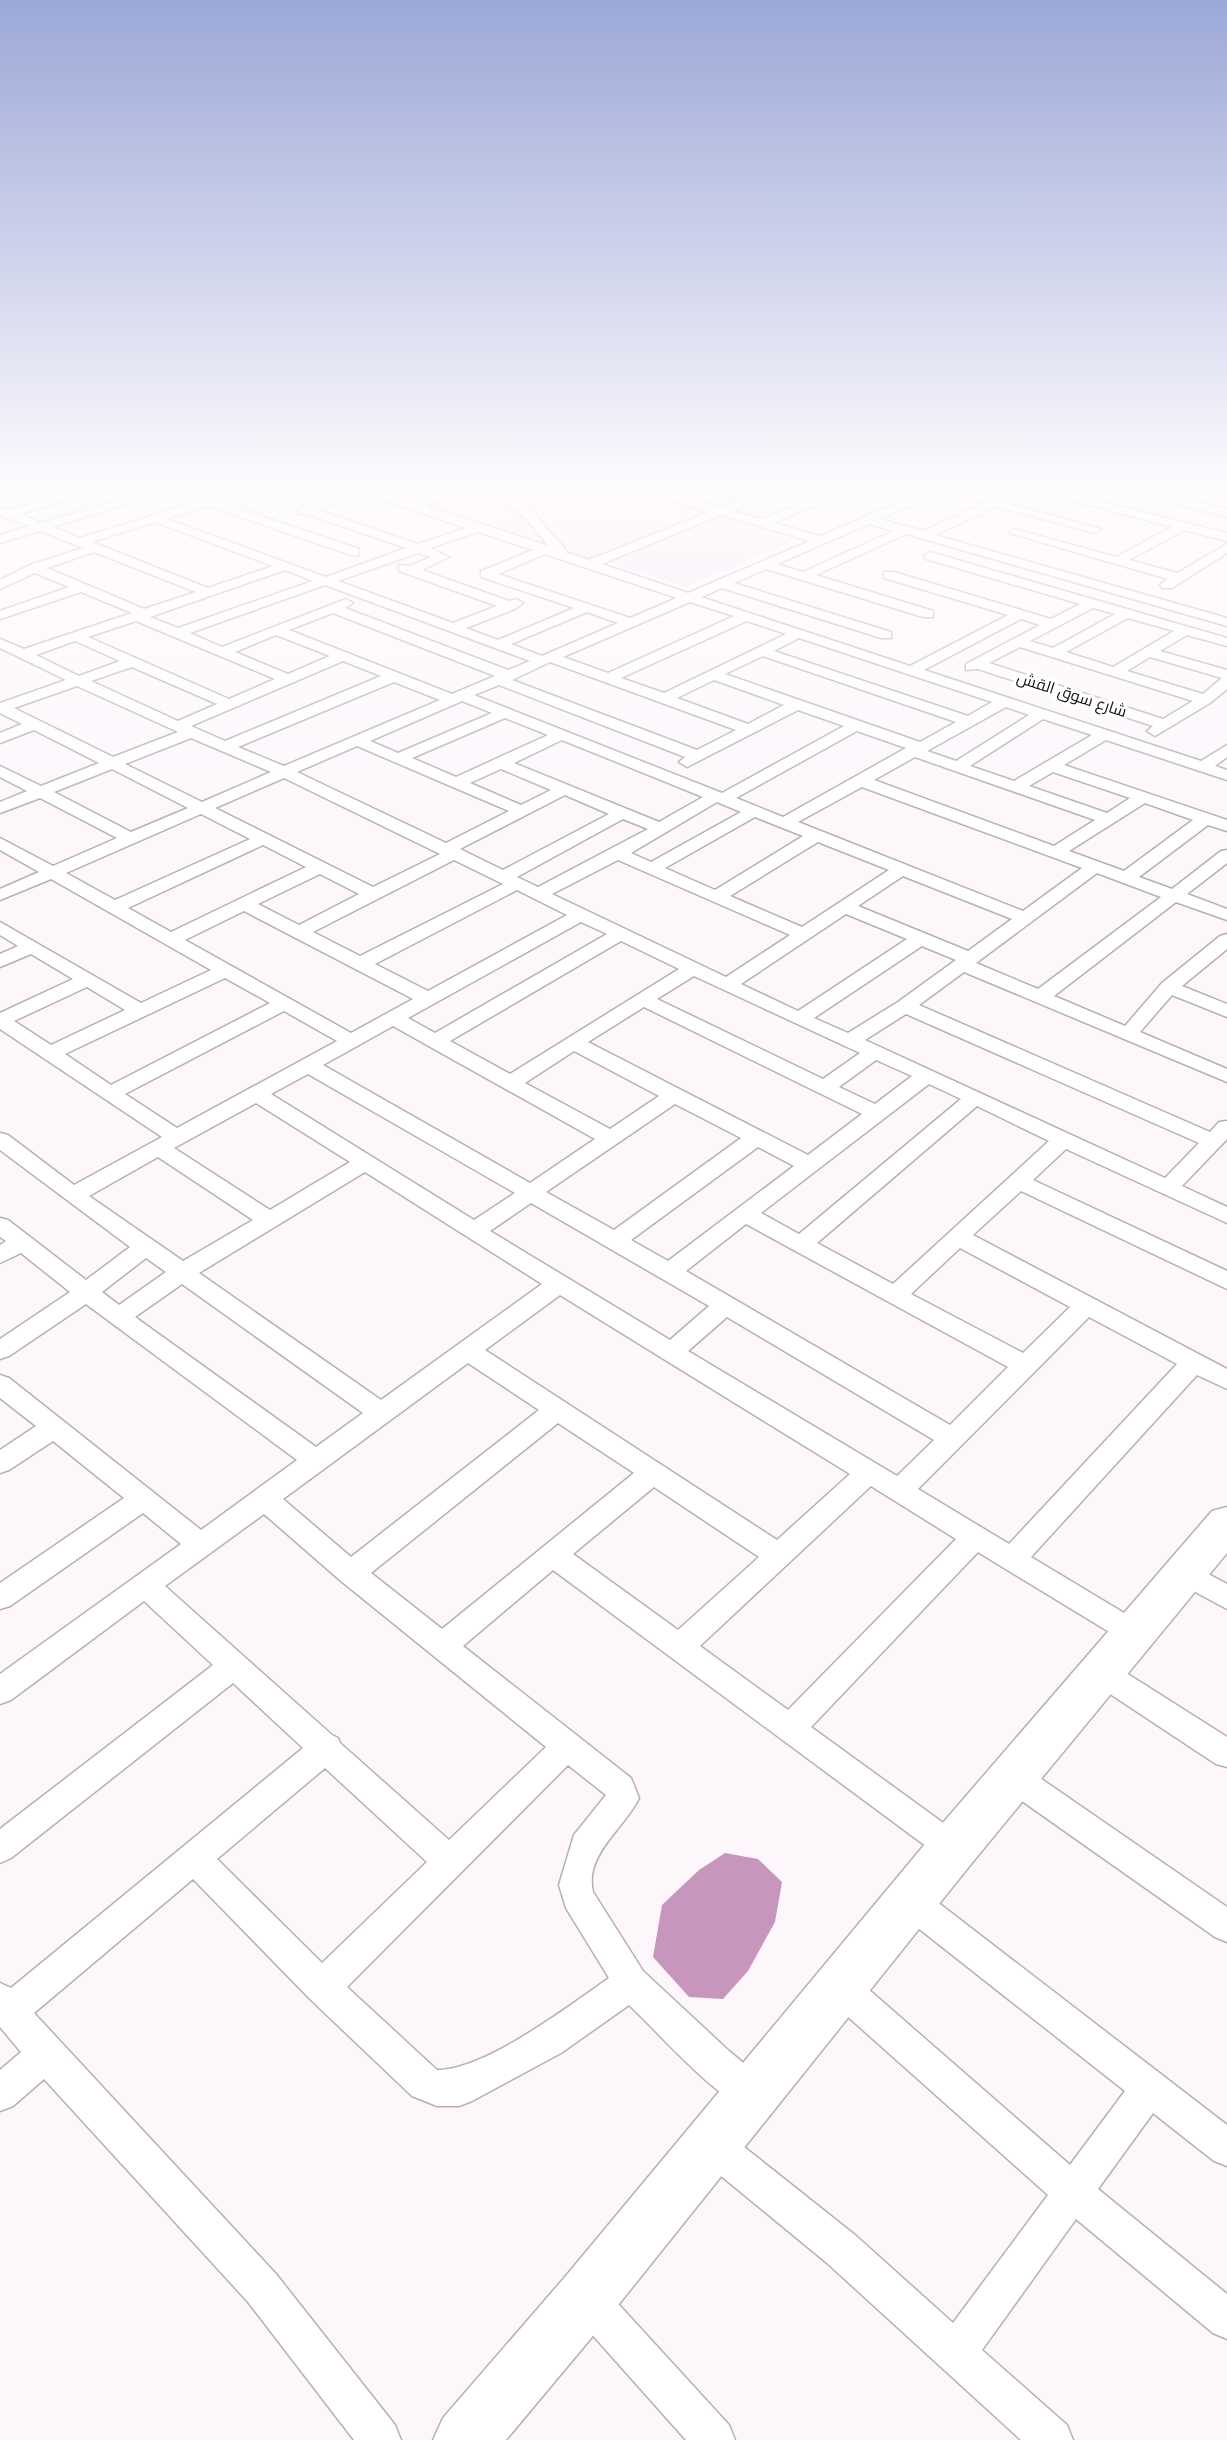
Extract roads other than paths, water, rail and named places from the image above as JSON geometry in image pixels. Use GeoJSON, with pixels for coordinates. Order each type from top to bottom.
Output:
{"type":"FeatureCollection","features":[{"type":"Feature","properties":{"kind":"highway"},"geometry":{"type":"LineString","coordinates":[[465,2440],[586,2298],[953,1848],[1135,1633],[1206,1586],[1227,1523]]}},
{"type":"Feature","properties":{"kind":"street"},"geometry":{"type":"LineString","coordinates":[[27,595],[42,601]]}},
{"type":"Feature","properties":{"kind":"street"},"geometry":{"type":"LineString","coordinates":[[0,615],[60,595]]}},
{"type":"Feature","properties":{"kind":"street"},"geometry":{"type":"LineString","coordinates":[[99,595],[178,633],[286,678]]}},
{"type":"Feature","properties":{"kind":"street"},"geometry":{"type":"LineString","coordinates":[[24,654],[200,595]]}},
{"type":"Feature","properties":{"kind":"street"},"geometry":{"type":"LineString","coordinates":[[178,633],[287,595]]}},
{"type":"Feature","properties":{"kind":"street"},"geometry":{"type":"LineString","coordinates":[[362,595],[498,645],[610,678],[748,729]]}},
{"type":"Feature","properties":{"kind":"street"},"geometry":{"type":"LineString","coordinates":[[479,595],[510,606]]}},
{"type":"Feature","properties":{"kind":"street"},"geometry":{"type":"LineString","coordinates":[[453,628],[537,595]]}},
{"type":"Feature","properties":{"kind":"street"},"geometry":{"type":"LineString","coordinates":[[548,595],[632,622]]}},
{"type":"Feature","properties":{"kind":"street"},"geometry":{"type":"LineString","coordinates":[[688,595],[1227,775]]}},
{"type":"Feature","properties":{"kind":"street"},"geometry":{"type":"LineString","coordinates":[[765,595],[896,630]]}},
{"type":"Feature","properties":{"kind":"street"},"geometry":{"type":"LineString","coordinates":[[868,595],[928,614]]}},
{"type":"Feature","properties":{"kind":"street"},"geometry":{"type":"LineString","coordinates":[[958,595],[1052,624]]}},
{"type":"Feature","properties":{"kind":"street"},"geometry":{"type":"LineString","coordinates":[[1065,595],[1227,642]]}},
{"type":"Feature","properties":{"kind":"street"},"geometry":{"type":"LineString","coordinates":[[1131,595],[1224,621]]}},
{"type":"Feature","properties":{"kind":"street"},"geometry":{"type":"LineString","coordinates":[[1143,598],[1149,595]]}},
{"type":"Feature","properties":{"kind":"street"},"geometry":{"type":"LineString","coordinates":[[224,651],[365,596]]}},
{"type":"Feature","properties":{"kind":"street"},"geometry":{"type":"LineString","coordinates":[[0,895],[692,596]]}},
{"type":"Feature","properties":{"kind":"street"},"geometry":{"type":"LineString","coordinates":[[856,652],[962,596]]}},
{"type":"Feature","properties":{"kind":"street"},"geometry":{"type":"LineString","coordinates":[[947,682],[1092,603]]}},
{"type":"Feature","properties":{"kind":"street"},"geometry":{"type":"LineString","coordinates":[[498,645],[588,607]]}},
{"type":"Feature","properties":{"kind":"street"},"geometry":{"type":"LineString","coordinates":[[333,608],[698,756]]}},
{"type":"Feature","properties":{"kind":"street"},"geometry":{"type":"LineString","coordinates":[[1055,653],[1127,613]]}},
{"type":"Feature","properties":{"kind":"street"},"geometry":{"type":"LineString","coordinates":[[913,670],[1020,614]]}},
{"type":"Feature","properties":{"kind":"street"},"geometry":{"type":"LineString","coordinates":[[610,678],[748,615]]}},
{"type":"Feature","properties":{"kind":"street"},"geometry":{"type":"LineString","coordinates":[[1200,634],[1224,621]]}},
{"type":"Feature","properties":{"kind":"street"},"geometry":{"type":"LineString","coordinates":[[1115,673],[1185,630]]}},
{"type":"Feature","properties":{"kind":"street"},"geometry":{"type":"LineString","coordinates":[[275,631],[392,677],[504,713],[1025,918]]}},
{"type":"Feature","properties":{"kind":"street"},"geometry":{"type":"LineString","coordinates":[[666,698],[799,633]]}},
{"type":"Feature","properties":{"kind":"street"},"geometry":{"type":"LineString","coordinates":[[77,637],[232,705]]}},
{"type":"Feature","properties":{"kind":"street"},"geometry":{"type":"LineString","coordinates":[[1019,642],[1205,700]]}},
{"type":"Feature","properties":{"kind":"street"},"geometry":{"type":"LineString","coordinates":[[0,643],[76,681],[285,773],[799,1019],[926,1075],[1227,1216]]}},
{"type":"Feature","properties":{"kind":"street"},"geometry":{"type":"LineString","coordinates":[[761,650],[968,721]]}},
{"type":"Feature","properties":{"kind":"street"},"geometry":{"type":"LineString","coordinates":[[1149,652],[1227,675]]}},
{"type":"Feature","properties":{"kind":"street"},"geometry":{"type":"LineString","coordinates":[[0,808],[114,763],[286,678],[341,657]]}},
{"type":"Feature","properties":{"kind":"street"},"geometry":{"type":"LineString","coordinates":[[0,708],[132,662]]}},
{"type":"Feature","properties":{"kind":"street","name":"شارع سوق القش"},"geometry":{"type":"LineString","coordinates":[[978,664],[1166,725]]}},
{"type":"Feature","properties":{"kind":"street"},"geometry":{"type":"LineString","coordinates":[[713,675],[818,710],[957,766],[1108,819]]}},
{"type":"Feature","properties":{"kind":"street"},"geometry":{"type":"LineString","coordinates":[[224,747],[392,677]]}},
{"type":"Feature","properties":{"kind":"street"},"geometry":{"type":"LineString","coordinates":[[1133,744],[1205,700],[1227,681]]}},
{"type":"Feature","properties":{"kind":"street"},"geometry":{"type":"LineString","coordinates":[[818,710],[863,685]]}},
{"type":"Feature","properties":{"kind":"street"},"geometry":{"type":"LineString","coordinates":[[784,823],[1004,702]]}},
{"type":"Feature","properties":{"kind":"street"},"geometry":{"type":"LineString","coordinates":[[662,775],[797,704]]}},
{"type":"Feature","properties":{"kind":"street"},"geometry":{"type":"LineString","coordinates":[[0,708],[373,894]]}},
{"type":"Feature","properties":{"kind":"street"},"geometry":{"type":"LineString","coordinates":[[399,758],[504,713]]}},
{"type":"Feature","properties":{"kind":"street"},"geometry":{"type":"LineString","coordinates":[[957,766],[1041,714]]}},
{"type":"Feature","properties":{"kind":"street"},"geometry":{"type":"LineString","coordinates":[[0,738],[35,724]]}},
{"type":"Feature","properties":{"kind":"street"},"geometry":{"type":"LineString","coordinates":[[538,894],[618,854],[856,725]]}},
{"type":"Feature","properties":{"kind":"street"},"geometry":{"type":"LineString","coordinates":[[1016,787],[1103,734]]}},
{"type":"Feature","properties":{"kind":"street"},"geometry":{"type":"LineString","coordinates":[[457,783],[561,735]]}},
{"type":"Feature","properties":{"kind":"street"},"geometry":{"type":"LineString","coordinates":[[358,741],[522,811]]}},
{"type":"Feature","properties":{"kind":"street"},"geometry":{"type":"LineString","coordinates":[[1203,767],[1227,750]]}},
{"type":"Feature","properties":{"kind":"street"},"geometry":{"type":"LineString","coordinates":[[501,763],[661,829]]}},
{"type":"Feature","properties":{"kind":"street"},"geometry":{"type":"LineString","coordinates":[[1051,766],[1227,826]]}},
{"type":"Feature","properties":{"kind":"street"},"geometry":{"type":"LineString","coordinates":[[0,771],[129,838]]}},
{"type":"Feature","properties":{"kind":"street"},"geometry":{"type":"LineString","coordinates":[[862,781],[1227,915]]}},
{"type":"Feature","properties":{"kind":"street"},"geometry":{"type":"LineString","coordinates":[[298,932],[563,790]]}},
{"type":"Feature","properties":{"kind":"street"},"geometry":{"type":"LineString","coordinates":[[1058,852],[1142,798]]}},
{"type":"Feature","properties":{"kind":"street"},"geometry":{"type":"LineString","coordinates":[[651,869],[754,811]]}},
{"type":"Feature","properties":{"kind":"street"},"geometry":{"type":"LineString","coordinates":[[360,964],[510,881],[621,814]]}},
{"type":"Feature","properties":{"kind":"street"},"geometry":{"type":"LineString","coordinates":[[1127,877],[1205,819]]}},
{"type":"Feature","properties":{"kind":"street"},"geometry":{"type":"LineString","coordinates":[[717,897],[816,836]]}},
{"type":"Feature","properties":{"kind":"street"},"geometry":{"type":"LineString","coordinates":[[115,907],[263,839]]}},
{"type":"Feature","properties":{"kind":"street"},"geometry":{"type":"LineString","coordinates":[[0,843],[351,1041]]}},
{"type":"Feature","properties":{"kind":"street"},"geometry":{"type":"LineString","coordinates":[[618,854],[805,934]]}},
{"type":"Feature","properties":{"kind":"street"},"geometry":{"type":"LineString","coordinates":[[1039,998],[1173,894],[1225,858]]}},
{"type":"Feature","properties":{"kind":"street"},"geometry":{"type":"LineString","coordinates":[[850,1041],[905,1006],[1096,866]]}},
{"type":"Feature","properties":{"kind":"street"},"geometry":{"type":"LineString","coordinates":[[171,939],[319,868]]}},
{"type":"Feature","properties":{"kind":"street"},"geometry":{"type":"LineString","coordinates":[[727,985],[901,870]]}},
{"type":"Feature","properties":{"kind":"street"},"geometry":{"type":"LineString","coordinates":[[245,904],[428,999]]}},
{"type":"Feature","properties":{"kind":"street"},"geometry":{"type":"LineString","coordinates":[[847,908],[920,939],[1039,998],[1227,1076]]}},
{"type":"Feature","properties":{"kind":"street"},"geometry":{"type":"LineString","coordinates":[[73,1195],[580,915]]}},
{"type":"Feature","properties":{"kind":"street"},"geometry":{"type":"LineString","coordinates":[[0,927],[141,1011]]}},
{"type":"Feature","properties":{"kind":"street"},"geometry":{"type":"LineString","coordinates":[[435,1042],[620,934]]}},
{"type":"Feature","properties":{"kind":"street"},"geometry":{"type":"LineString","coordinates":[[799,1019],[920,939]]}},
{"type":"Feature","properties":{"kind":"street"},"geometry":{"type":"LineString","coordinates":[[0,961],[33,946]]}},
{"type":"Feature","properties":{"kind":"street"},"geometry":{"type":"LineString","coordinates":[[1127,1035],[1169,987],[1224,946]]}},
{"type":"Feature","properties":{"kind":"street"},"geometry":{"type":"LineString","coordinates":[[510,1083],[693,968]]}},
{"type":"Feature","properties":{"kind":"street"},"geometry":{"type":"LineString","coordinates":[[50,1053],[224,971]]}},
{"type":"Feature","properties":{"kind":"street"},"geometry":{"type":"LineString","coordinates":[[88,979],[0,1020],[109,1094],[269,1220]]}},
{"type":"Feature","properties":{"kind":"street"},"geometry":{"type":"LineString","coordinates":[[1169,987],[1227,1011]]}},
{"type":"Feature","properties":{"kind":"street"},"geometry":{"type":"LineString","coordinates":[[642,999],[876,1113]]}},
{"type":"Feature","properties":{"kind":"street"},"geometry":{"type":"LineString","coordinates":[[109,1094],[284,1004]]}},
{"type":"Feature","properties":{"kind":"street"},"geometry":{"type":"LineString","coordinates":[[905,1006],[1220,1134],[1168,1188]]}},
{"type":"Feature","properties":{"kind":"street"},"geometry":{"type":"LineString","coordinates":[[393,1018],[610,1138]]}},
{"type":"Feature","properties":{"kind":"street"},"geometry":{"type":"LineString","coordinates":[[574,1043],[809,1165]]}},
{"type":"Feature","properties":{"kind":"street"},"geometry":{"type":"LineString","coordinates":[[825,1088],[874,1052]]}},
{"type":"Feature","properties":{"kind":"street"},"geometry":{"type":"LineString","coordinates":[[308,1065],[953,1439]]}},
{"type":"Feature","properties":{"kind":"street"},"geometry":{"type":"LineString","coordinates":[[669,1272],[926,1075]]}},
{"type":"Feature","properties":{"kind":"street"},"geometry":{"type":"LineString","coordinates":[[256,1094],[363,1164],[1135,1633]]}},
{"type":"Feature","properties":{"kind":"street"},"geometry":{"type":"LineString","coordinates":[[474,1231],[674,1095]]}},
{"type":"Feature","properties":{"kind":"street"},"geometry":{"type":"LineString","coordinates":[[801,1244],[974,1098]]}},
{"type":"Feature","properties":{"kind":"street"},"geometry":{"type":"LineString","coordinates":[[615,1241],[756,1138]]}},
{"type":"Feature","properties":{"kind":"street"},"geometry":{"type":"LineString","coordinates":[[895,1295],[1064,1139]]}},
{"type":"Feature","properties":{"kind":"street"},"geometry":{"type":"LineString","coordinates":[[0,1140],[181,1273],[382,1413]]}},
{"type":"Feature","properties":{"kind":"street"},"geometry":{"type":"LineString","coordinates":[[118,1317],[181,1273],[363,1164]]}},
{"type":"Feature","properties":{"kind":"street"},"geometry":{"type":"LineString","coordinates":[[1018,1181],[1227,1281]]}},
{"type":"Feature","properties":{"kind":"street"},"geometry":{"type":"LineString","coordinates":[[745,1214],[1026,1366]]}},
{"type":"Feature","properties":{"kind":"street"},"geometry":{"type":"LineString","coordinates":[[0,1225],[11,1249],[85,1292],[317,1461]]}},
{"type":"Feature","properties":{"kind":"street"},"geometry":{"type":"LineString","coordinates":[[958,1237],[1227,1380]]}},
{"type":"Feature","properties":{"kind":"street"},"geometry":{"type":"LineString","coordinates":[[0,1350],[35,1329],[145,1247]]}},
{"type":"Feature","properties":{"kind":"street"},"geometry":{"type":"LineString","coordinates":[[0,1691],[266,1500],[559,1284]]}},
{"type":"Feature","properties":{"kind":"street"},"geometry":{"type":"LineString","coordinates":[[671,1352],[726,1305]]}},
{"type":"Feature","properties":{"kind":"street"},"geometry":{"type":"LineString","coordinates":[[899,1491],[1085,1306]]}},
{"type":"Feature","properties":{"kind":"street"},"geometry":{"type":"LineString","coordinates":[[467,1350],[779,1556]]}},
{"type":"Feature","properties":{"kind":"street"},"geometry":{"type":"LineString","coordinates":[[1013,1558],[1193,1363]]}},
{"type":"Feature","properties":{"kind":"street"},"geometry":{"type":"LineString","coordinates":[[0,1384],[201,1545]]}},
{"type":"Feature","properties":{"kind":"street"},"geometry":{"type":"LineString","coordinates":[[351,1573],[556,1410]]}},
{"type":"Feature","properties":{"kind":"street"},"geometry":{"type":"LineString","coordinates":[[0,1463],[54,1427]]}},
{"type":"Feature","properties":{"kind":"street"},"geometry":{"type":"LineString","coordinates":[[679,1647],[869,1472]]}},
{"type":"Feature","properties":{"kind":"street"},"geometry":{"type":"LineString","coordinates":[[442,1646],[652,1474]]}},
{"type":"Feature","properties":{"kind":"street"},"geometry":{"type":"LineString","coordinates":[[0,1598],[142,1500]]}},
{"type":"Feature","properties":{"kind":"street"},"geometry":{"type":"LineString","coordinates":[[266,1500],[351,1573],[620,1787],[624,1794],[620,1803],[585,1845],[575,1885],[578,1897],[631,1983],[716,2064],[752,2094]]}},
{"type":"Feature","properties":{"kind":"street"},"geometry":{"type":"LineString","coordinates":[[790,1728],[976,1536]]}},
{"type":"Feature","properties":{"kind":"street"},"geometry":{"type":"LineString","coordinates":[[552,1554],[953,1848]]}},
{"type":"Feature","properties":{"kind":"street"},"geometry":{"type":"LineString","coordinates":[[145,1585],[327,1747],[449,1861]]}},
{"type":"Feature","properties":{"kind":"street"},"geometry":{"type":"LineString","coordinates":[[0,1848],[234,1665]]}},
{"type":"Feature","properties":{"kind":"street"},"geometry":{"type":"LineString","coordinates":[[1102,1673],[1227,1754]]}},
{"type":"Feature","properties":{"kind":"street"},"geometry":{"type":"LineString","coordinates":[[322,1987],[568,1745]]}},
{"type":"Feature","properties":{"kind":"street"},"geometry":{"type":"LineString","coordinates":[[327,1747],[5,2005],[46,2054],[262,2288],[380,2440]]}},
{"type":"Feature","properties":{"kind":"street"},"geometry":{"type":"LineString","coordinates":[[1013,1777],[1227,1926]]}},
{"type":"Feature","properties":{"kind":"street"},"geometry":{"type":"LineString","coordinates":[[193,1857],[322,1987],[425,2083],[449,2090],[459,2088],[549,2041],[631,1983]]}},
{"type":"Feature","properties":{"kind":"street"},"geometry":{"type":"LineString","coordinates":[[911,1902],[1227,2148]]}},
{"type":"Feature","properties":{"kind":"street"},"geometry":{"type":"LineString","coordinates":[[840,1987],[1073,2192],[1227,2319]]}},
{"type":"Feature","properties":{"kind":"street"},"geometry":{"type":"LineString","coordinates":[[0,2093],[46,2054]]}},
{"type":"Feature","properties":{"kind":"street"},"geometry":{"type":"LineString","coordinates":[[957,2351],[1149,2088]]}},
{"type":"Feature","properties":{"kind":"street"},"geometry":{"type":"LineString","coordinates":[[710,2144],[841,2249],[957,2351],[1052,2440]]}},
{"type":"Feature","properties":{"kind":"street"},"geometry":{"type":"LineString","coordinates":[[586,2298],[714,2440]]}}]}
